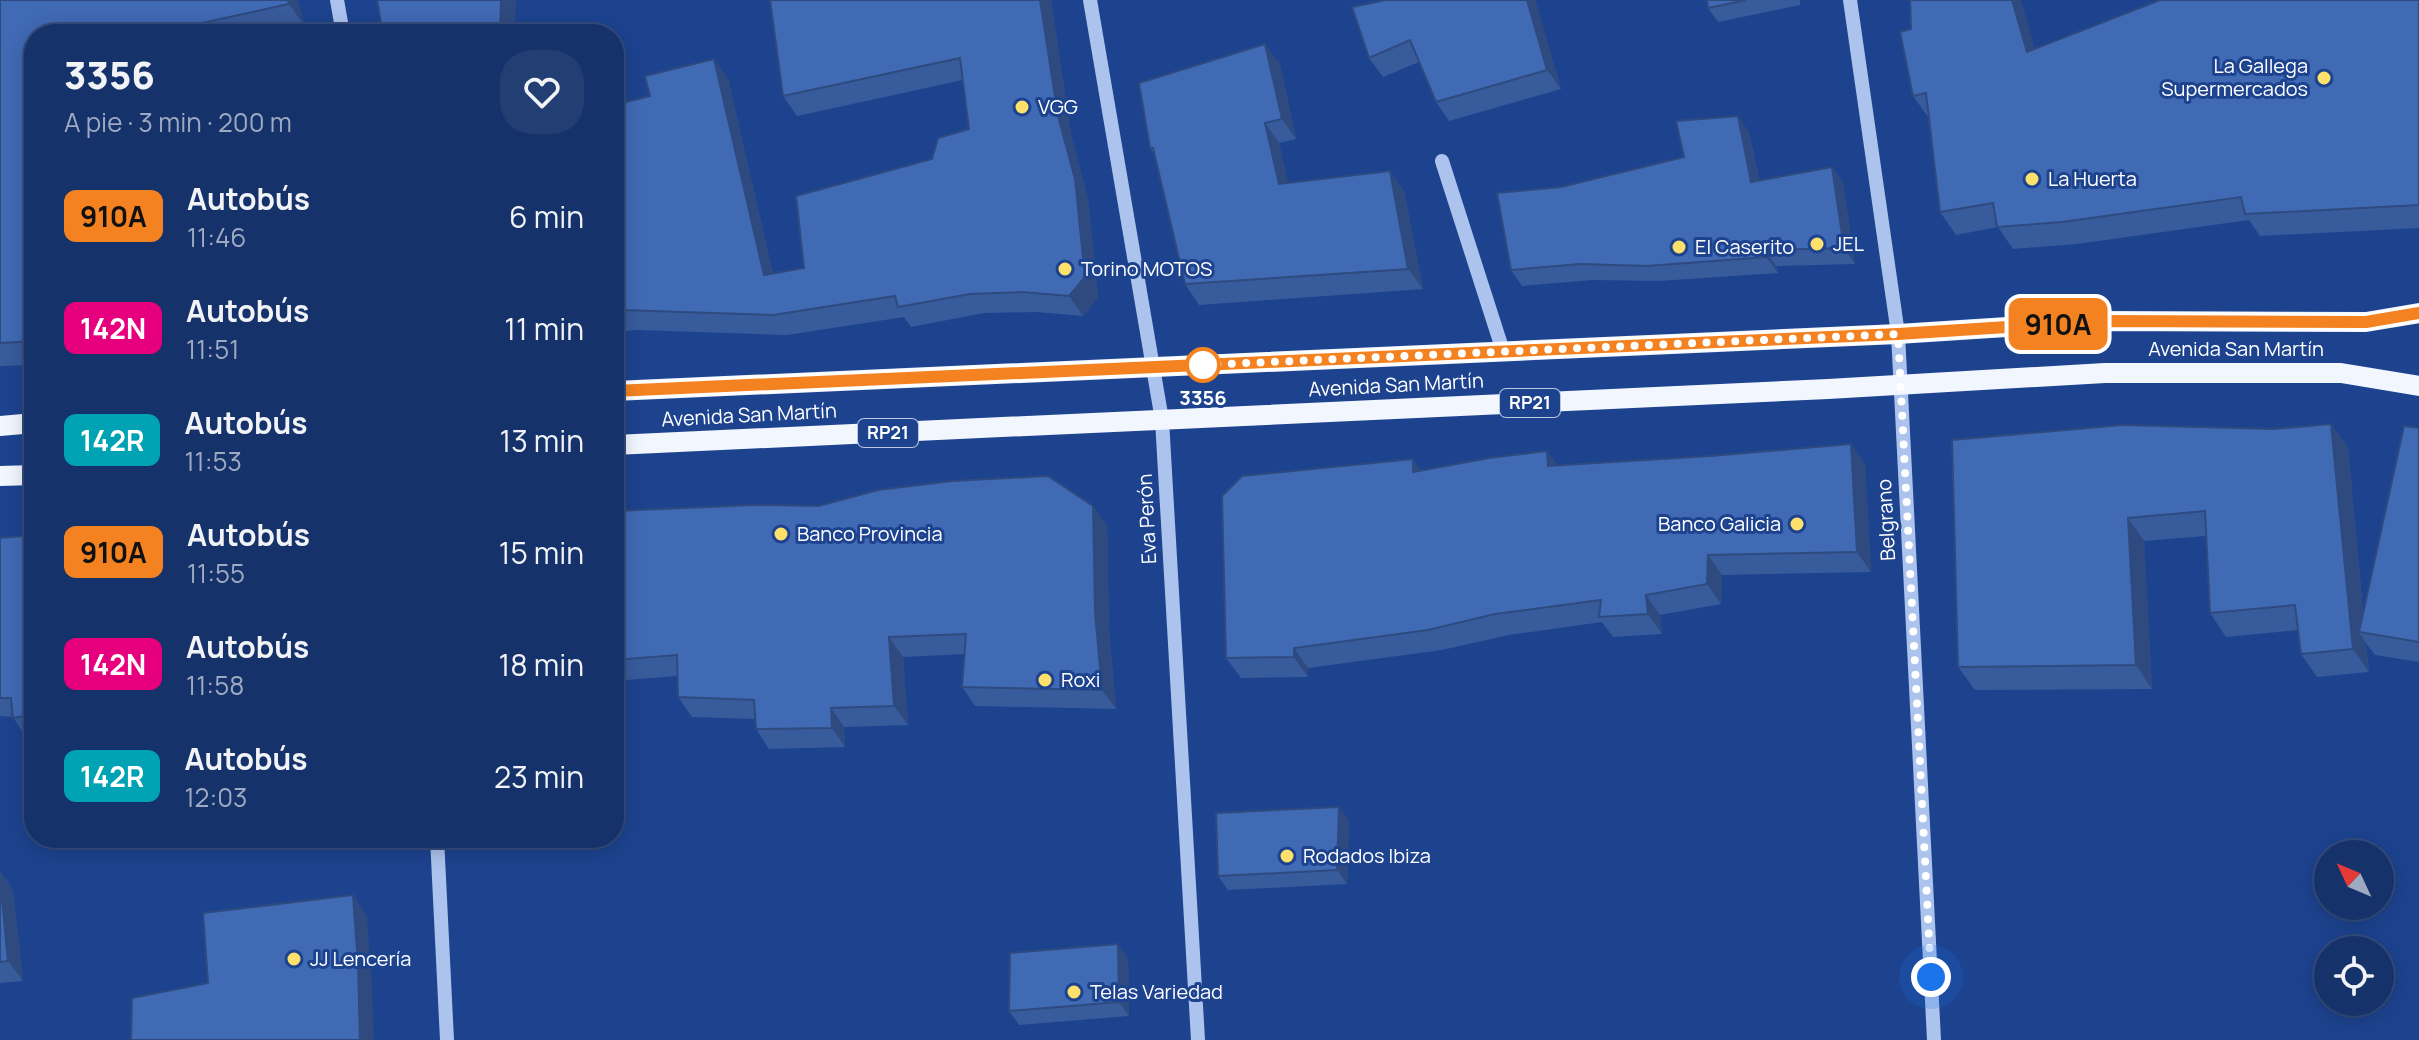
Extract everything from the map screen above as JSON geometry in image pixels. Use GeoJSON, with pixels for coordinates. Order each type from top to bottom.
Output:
{"type":"FeatureCollection","features":[{"type":"Feature","properties":{"kind":"main road","name":"Avenida San Martín"},"geometry":{"type":"LineString","coordinates":[[624,391],[1898,334],[2102,321],[2366,322],[2419,313]]}},
{"type":"Feature","properties":{"kind":"main road","name":"Avenida San Martín"},"geometry":{"type":"LineString","coordinates":[[624,445],[1899,386],[2105,373],[2341,373],[2419,386]]}},
{"type":"Feature","properties":{"kind":"main road"},"geometry":{"type":"LineString","coordinates":[[0,426],[24,424]]}},
{"type":"Feature","properties":{"kind":"main road"},"geometry":{"type":"LineString","coordinates":[[0,476],[24,475]]}},
{"type":"Feature","properties":{"kind":"street"},"geometry":{"type":"LineString","coordinates":[[337,0],[341,24]]}},
{"type":"Feature","properties":{"kind":"street","name":"Eva Perón"},"geometry":{"type":"LineString","coordinates":[[1090,0],[1162,420],[1198,1040]]}},
{"type":"Feature","properties":{"kind":"street","name":"Belgrano"},"geometry":{"type":"LineString","coordinates":[[1850,0],[1898,334],[1934,1040]]}},
{"type":"Feature","properties":{"kind":"street"},"geometry":{"type":"LineString","coordinates":[[1442,161],[1503,351]]}},
{"type":"Feature","properties":{"kind":"street"},"geometry":{"type":"LineString","coordinates":[[437,848],[447,1040]]}},
{"type":"Feature","properties":{"kind":"building"},"geometry":{"type":"Polygon","coordinates":[[[0,0],[288,0],[289,4],[197,24],[24,24],[24,342],[0,343],[0,0]]]}},
{"type":"Feature","properties":{"kind":"building"},"geometry":{"type":"Polygon","coordinates":[[[377,0],[501,0],[500,24],[381,24],[377,0]]]}},
{"type":"Feature","properties":{"kind":"building"},"geometry":{"type":"Polygon","coordinates":[[[770,0],[1040,0],[1058,116],[1075,179],[1085,277],[1069,296],[1023,292],[970,294],[898,307],[895,296],[773,315],[624,310],[624,102],[650,96],[645,76],[714,59],[764,275],[804,268],[796,196],[932,159],[938,138],[969,129],[960,58],[783,96],[770,0]]]}},
{"type":"Feature","properties":{"kind":"building"},"geometry":{"type":"Polygon","coordinates":[[[1386,0],[1527,0],[1547,70],[1436,102],[1410,40],[1369,58],[1352,7],[1386,0]]]}},
{"type":"Feature","properties":{"kind":"building"},"geometry":{"type":"Polygon","coordinates":[[[1707,0],[1746,0],[1708,8],[1707,0]]]}},
{"type":"Feature","properties":{"kind":"building"},"geometry":{"type":"Polygon","coordinates":[[[1910,0],[2012,0],[2027,52],[2160,0],[2419,0],[2419,205],[2245,214],[2241,197],[2062,222],[1997,227],[1993,203],[1940,212],[1926,93],[1913,96],[1900,32],[1911,29],[1910,0]]]}},
{"type":"Feature","properties":{"kind":"building"},"geometry":{"type":"Polygon","coordinates":[[[1265,44],[1282,119],[1265,123],[1279,184],[1390,171],[1408,269],[1185,284],[1153,148],[1150,148],[1139,83],[1265,44]]]}},
{"type":"Feature","properties":{"kind":"building"},"geometry":{"type":"Polygon","coordinates":[[[1738,116],[1751,182],[1832,167],[1844,248],[1765,250],[1766,257],[1647,266],[1580,264],[1511,270],[1497,193],[1561,187],[1684,157],[1676,121],[1738,116]]]}},
{"type":"Feature","properties":{"kind":"building"},"geometry":{"type":"Polygon","coordinates":[[[2331,424],[2353,649],[2301,654],[2295,605],[2210,613],[2205,511],[2128,518],[2136,665],[1958,667],[1952,440],[2122,425],[2273,429],[2331,424]]]}},
{"type":"Feature","properties":{"kind":"building"},"geometry":{"type":"Polygon","coordinates":[[[2404,426],[2419,428],[2419,642],[2359,632],[2404,426]]]}},
{"type":"Feature","properties":{"kind":"building"},"geometry":{"type":"Polygon","coordinates":[[[1851,444],[1857,552],[1708,555],[1707,584],[1646,595],[1648,614],[1599,617],[1601,600],[1495,614],[1428,630],[1294,648],[1294,657],[1226,658],[1222,496],[1242,476],[1413,459],[1413,472],[1547,451],[1548,466],[1851,444]]]}},
{"type":"Feature","properties":{"kind":"building"},"geometry":{"type":"Polygon","coordinates":[[[1048,476],[1093,506],[1095,612],[1102,690],[962,687],[966,634],[889,637],[894,706],[831,708],[832,728],[756,729],[754,700],[678,697],[677,655],[624,659],[624,511],[755,505],[819,506],[878,490],[952,481],[1048,476]]]}},
{"type":"Feature","properties":{"kind":"building"},"geometry":{"type":"Polygon","coordinates":[[[24,536],[24,716],[13,718],[11,698],[0,698],[0,538],[24,536]]]}},
{"type":"Feature","properties":{"kind":"building","name":"Rodados Ibiza"},"geometry":{"type":"Polygon","coordinates":[[[1339,807],[1337,870],[1218,876],[1216,813],[1339,807]]]}},
{"type":"Feature","properties":{"kind":"building"},"geometry":{"type":"Polygon","coordinates":[[[0,879],[8,961],[0,962],[0,879]]]}},
{"type":"Feature","properties":{"kind":"building"},"geometry":{"type":"Polygon","coordinates":[[[353,895],[360,1040],[131,1040],[132,998],[208,983],[203,913],[353,895]]]}},
{"type":"Feature","properties":{"kind":"building","name":"Telas Variedad"},"geometry":{"type":"Polygon","coordinates":[[[1118,944],[1119,1002],[1009,1011],[1010,953],[1118,944]]]}},
{"type":"Feature","properties":{"kind":"bus line","name":"910A"},"geometry":{"type":"LineString","coordinates":[[624,391],[1898,334],[2102,321],[2366,322],[2419,313]]}},
{"type":"Feature","properties":{"kind":"place","name":"La Gallega Supermercados"},"geometry":{"type":"Point","coordinates":[2324,78]}},
{"type":"Feature","properties":{"kind":"place","name":"VGG"},"geometry":{"type":"Point","coordinates":[1022,107]}},
{"type":"Feature","properties":{"kind":"place","name":"La Huerta"},"geometry":{"type":"Point","coordinates":[2032,179]}},
{"type":"Feature","properties":{"kind":"place","name":"JEL"},"geometry":{"type":"Point","coordinates":[1817,244]}},
{"type":"Feature","properties":{"kind":"place","name":"El Caserito"},"geometry":{"type":"Point","coordinates":[1679,247]}},
{"type":"Feature","properties":{"kind":"place","name":"Torino MOTOS"},"geometry":{"type":"Point","coordinates":[1065,269]}},
{"type":"Feature","properties":{"kind":"place","name":"3356"},"geometry":{"type":"Point","coordinates":[1203,365]}},
{"type":"Feature","properties":{"kind":"place","name":"Banco Galicia"},"geometry":{"type":"Point","coordinates":[1797,524]}},
{"type":"Feature","properties":{"kind":"place","name":"Banco Provincia"},"geometry":{"type":"Point","coordinates":[781,534]}},
{"type":"Feature","properties":{"kind":"place","name":"Roxi"},"geometry":{"type":"Point","coordinates":[1045,680]}},
{"type":"Feature","properties":{"kind":"place","name":"Rodados Ibiza"},"geometry":{"type":"Point","coordinates":[1287,856]}},
{"type":"Feature","properties":{"kind":"place","name":"JJ Lencería"},"geometry":{"type":"Point","coordinates":[294,959]}},
{"type":"Feature","properties":{"kind":"place","name":"Telas Variedad"},"geometry":{"type":"Point","coordinates":[1074,992]}},
{"type":"Feature","properties":{"kind":"route"},"geometry":{"type":"LineString","coordinates":[[1203,365],[1898,334],[1931,977]]}}]}
